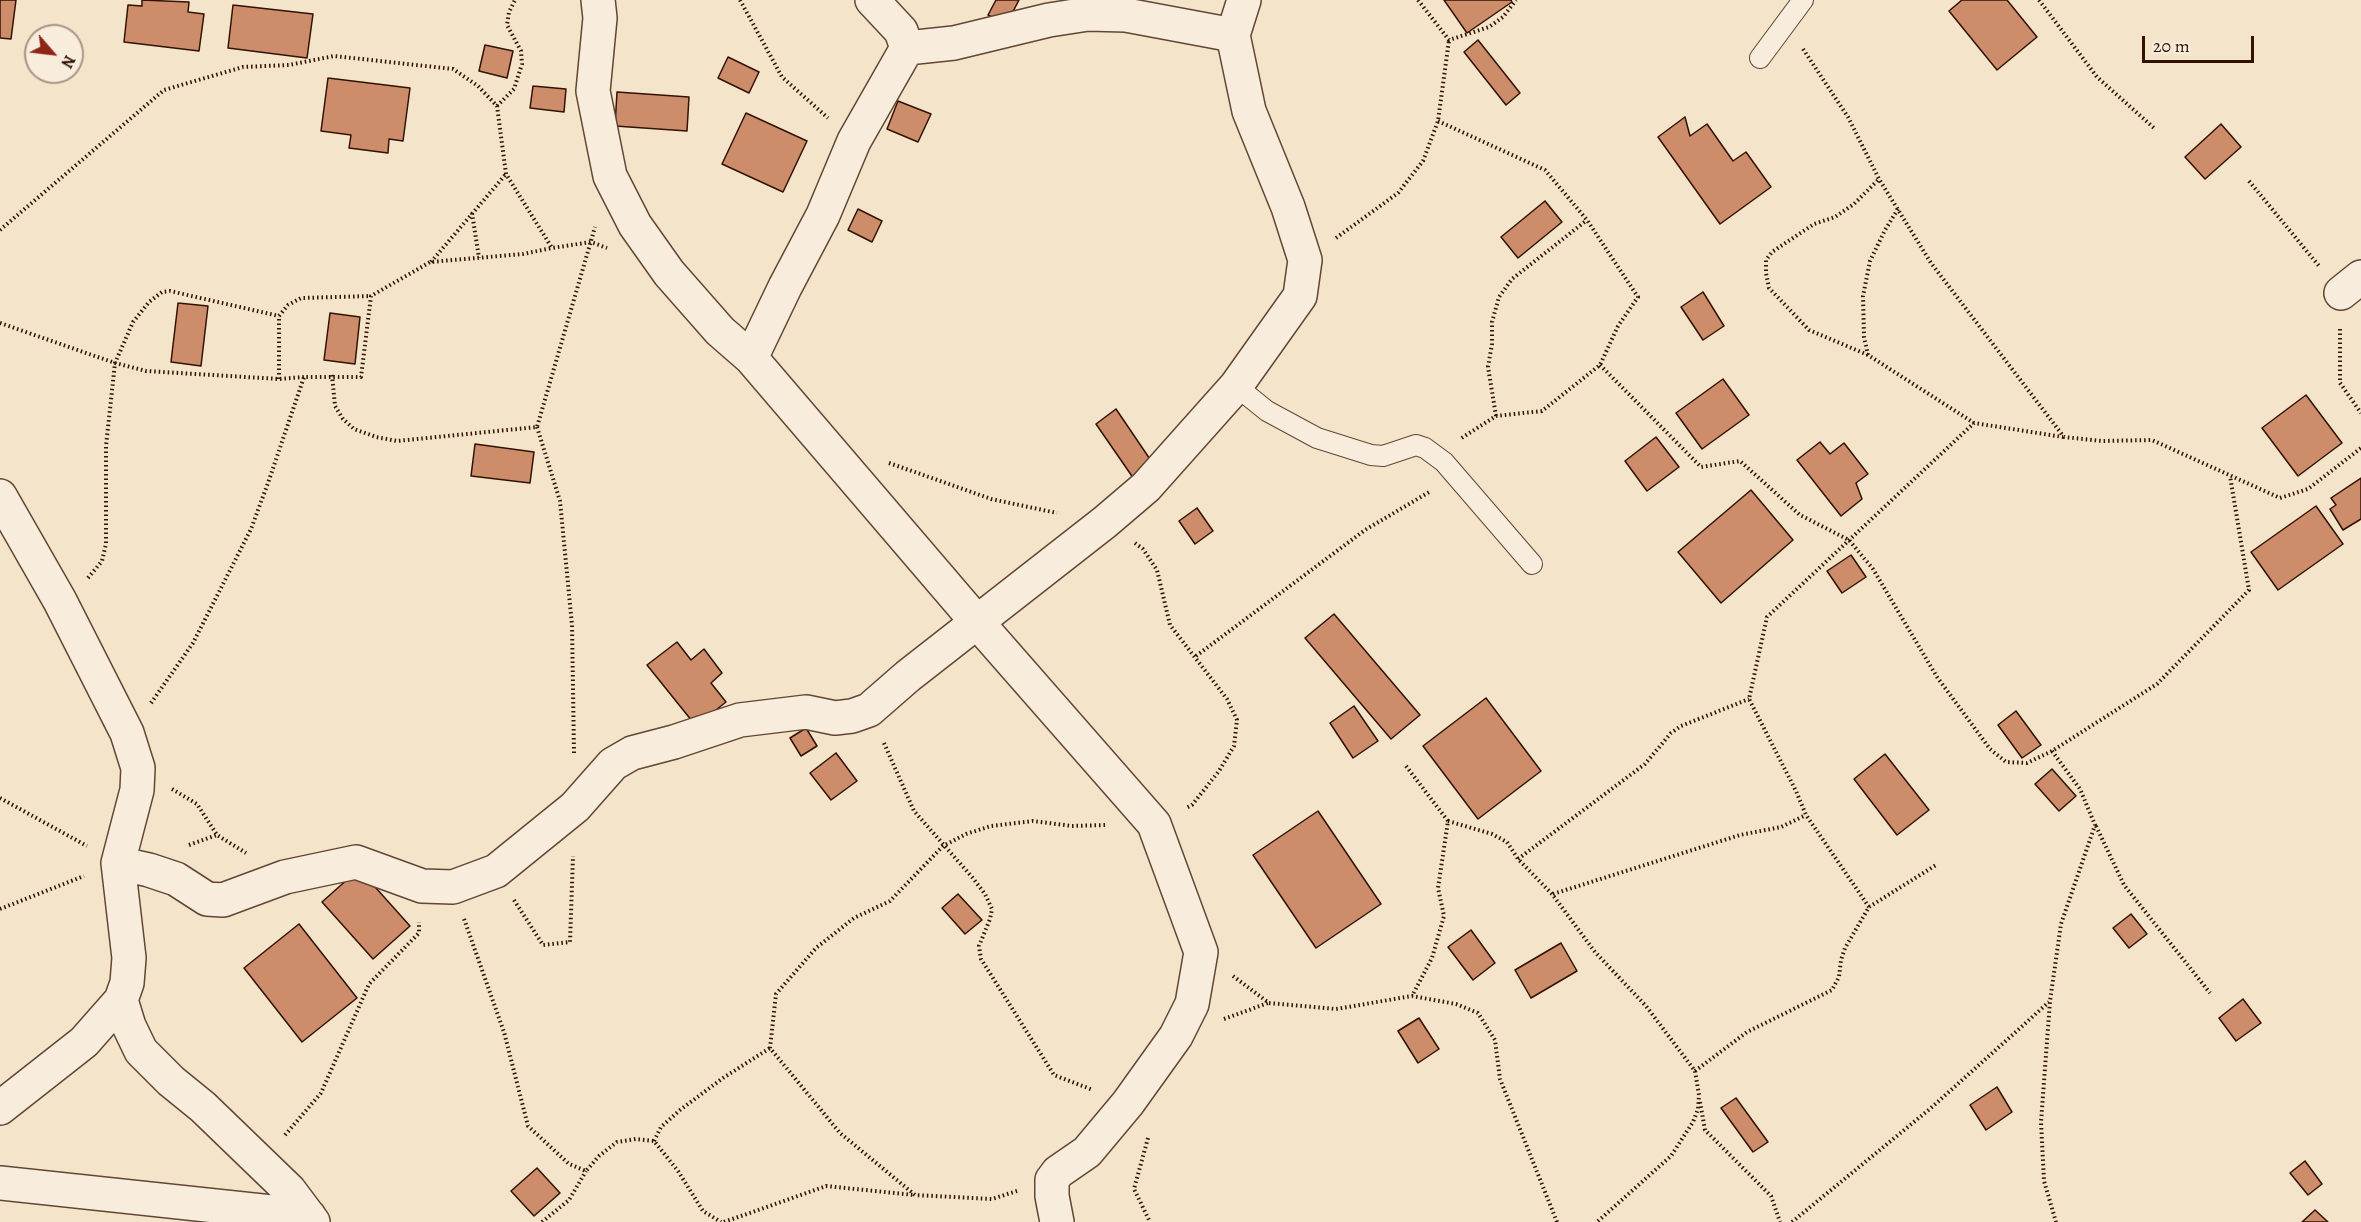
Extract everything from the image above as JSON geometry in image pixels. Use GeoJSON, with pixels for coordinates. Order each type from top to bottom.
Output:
{"type":"FeatureCollection","features":[{"type":"Feature","properties":{"kind":"street"},"geometry":{"type":"LineString","coordinates":[[598,0],[600,18],[593,91],[610,176],[635,225],[669,273],[720,331],[751,358],[1154,824],[1201,952],[1192,1004],[1176,1036],[1128,1103],[1087,1152],[1058,1172],[1052,1180],[1052,1196],[1057,1222]]}},
{"type":"Feature","properties":{"kind":"street"},"geometry":{"type":"LineString","coordinates":[[872,0],[901,31],[908,48]]}},
{"type":"Feature","properties":{"kind":"street"},"geometry":{"type":"LineString","coordinates":[[118,863],[176,879],[207,899],[223,900],[285,877],[356,862],[438,886],[496,871],[575,807],[613,764],[632,753],[740,720],[806,712],[835,718],[852,716],[869,710],[1146,487],[1236,386],[1300,296],[1305,260],[1288,207],[1249,111],[1233,34],[1244,0]]}},
{"type":"Feature","properties":{"kind":"street"},"geometry":{"type":"LineString","coordinates":[[908,48],[954,43],[1049,20],[1088,14],[1126,15],[1233,34]]}},
{"type":"Feature","properties":{"kind":"street"},"geometry":{"type":"LineString","coordinates":[[751,358],[823,215],[854,141],[908,48]]}},
{"type":"Feature","properties":{"kind":"street"},"geometry":{"type":"LineString","coordinates":[[0,496],[60,601],[127,733],[138,768],[136,790],[118,863],[129,958],[127,983],[121,1000],[84,1042],[0,1108]]}},
{"type":"Feature","properties":{"kind":"street"},"geometry":{"type":"LineString","coordinates":[[121,1000],[129,1026],[141,1051],[261,1162],[289,1190],[311,1219]]}},
{"type":"Feature","properties":{"kind":"street"},"geometry":{"type":"LineString","coordinates":[[0,1183],[311,1219]]}},
{"type":"Feature","properties":{"kind":"lane"},"geometry":{"type":"LineString","coordinates":[[1760,58],[1803,0]]}},
{"type":"Feature","properties":{"kind":"lane"},"geometry":{"type":"LineString","coordinates":[[1236,386],[1267,411],[1317,438],[1371,455],[1383,456],[1416,445],[1425,448],[1444,462],[1532,564]]}},
{"type":"Feature","properties":{"kind":"path"},"geometry":{"type":"LineString","coordinates":[[497,106],[514,89],[522,64],[521,51],[507,25],[509,12],[516,0]]}},
{"type":"Feature","properties":{"kind":"path"},"geometry":{"type":"LineString","coordinates":[[740,0],[782,77],[854,141]]}},
{"type":"Feature","properties":{"kind":"path"},"geometry":{"type":"LineString","coordinates":[[1305,260],[1398,193],[1423,162],[1438,122],[1449,40],[1418,0]]}},
{"type":"Feature","properties":{"kind":"path"},"geometry":{"type":"LineString","coordinates":[[1449,40],[1489,27],[1503,17],[1516,0]]}},
{"type":"Feature","properties":{"kind":"path"},"geometry":{"type":"LineString","coordinates":[[2038,0],[2097,77],[2154,128]]}},
{"type":"Feature","properties":{"kind":"path"},"geometry":{"type":"LineString","coordinates":[[1786,23],[1848,117],[1879,179],[1931,263],[2064,437]]}},
{"type":"Feature","properties":{"kind":"path"},"geometry":{"type":"LineString","coordinates":[[0,230],[164,90],[243,67],[288,65],[334,56],[453,69],[478,86],[497,106],[507,174],[552,248]]}},
{"type":"Feature","properties":{"kind":"path"},"geometry":{"type":"LineString","coordinates":[[1425,448],[1454,443],[1496,416],[1542,411],[1600,364],[1618,326],[1638,297],[1587,220],[1545,170],[1438,122]]}},
{"type":"Feature","properties":{"kind":"path"},"geometry":{"type":"LineString","coordinates":[[279,379],[279,316],[288,305],[302,298],[371,296],[430,262],[507,174]]}},
{"type":"Feature","properties":{"kind":"path"},"geometry":{"type":"LineString","coordinates":[[496,871],[543,945],[570,942],[575,807],[572,625],[560,501],[537,428],[610,176]]}},
{"type":"Feature","properties":{"kind":"path"},"geometry":{"type":"LineString","coordinates":[[1879,179],[1854,204],[1835,217],[1814,224],[1772,252],[1766,260],[1769,288],[1809,330],[1868,355],[1974,423],[2102,441],[2152,440],[2280,498],[2308,489],[2361,448]]}},
{"type":"Feature","properties":{"kind":"path"},"geometry":{"type":"LineString","coordinates":[[2249,181],[2351,285],[2340,382],[2361,413]]}},
{"type":"Feature","properties":{"kind":"path"},"geometry":{"type":"LineString","coordinates":[[1868,355],[1864,337],[1863,296],[1870,261],[1898,209]]}},
{"type":"Feature","properties":{"kind":"path"},"geometry":{"type":"LineString","coordinates":[[472,213],[479,258]]}},
{"type":"Feature","properties":{"kind":"path"},"geometry":{"type":"LineString","coordinates":[[1496,416],[1488,367],[1492,344],[1492,322],[1499,297],[1512,279],[1587,220]]}},
{"type":"Feature","properties":{"kind":"path"},"geometry":{"type":"LineString","coordinates":[[430,262],[523,254],[591,242],[613,251]]}},
{"type":"Feature","properties":{"kind":"path"},"geometry":{"type":"LineString","coordinates":[[60,601],[89,577],[102,561],[106,544],[106,446],[115,363],[133,322],[149,302],[162,292],[170,291],[279,316]]}},
{"type":"Feature","properties":{"kind":"path"},"geometry":{"type":"LineString","coordinates":[[0,323],[115,363],[146,371],[279,379],[332,375],[361,377],[371,296]]}},
{"type":"Feature","properties":{"kind":"path"},"geometry":{"type":"LineString","coordinates":[[1600,364],[1701,467],[1740,460],[1800,515],[1849,540],[1873,569],[1936,677],[1990,750],[2006,762],[2027,763],[2052,751],[2157,684],[2249,590],[2230,476]]}},
{"type":"Feature","properties":{"kind":"path"},"geometry":{"type":"LineString","coordinates":[[332,375],[335,406],[343,419],[354,429],[376,437],[397,441],[537,428]]}},
{"type":"Feature","properties":{"kind":"path"},"geometry":{"type":"LineString","coordinates":[[127,733],[193,644],[251,529],[304,376]]}},
{"type":"Feature","properties":{"kind":"path"},"geometry":{"type":"LineString","coordinates":[[1869,907],[1806,815],[1749,699],[1767,617],[1974,423]]}},
{"type":"Feature","properties":{"kind":"path"},"geometry":{"type":"LineString","coordinates":[[882,460],[991,500],[1105,522],[1143,549],[1157,570],[1170,625],[1227,699],[1237,720],[1234,746],[1219,771],[1192,805],[1154,824],[1072,826],[1033,821],[991,826],[966,834],[943,846],[890,901],[854,918],[816,948],[776,994],[770,1048],[840,1134],[915,1195]]}},
{"type":"Feature","properties":{"kind":"path"},"geometry":{"type":"LineString","coordinates":[[1196,656],[1365,530],[1456,476]]}},
{"type":"Feature","properties":{"kind":"path"},"geometry":{"type":"LineString","coordinates":[[1518,860],[1645,764],[1671,733],[1681,726],[1749,699]]}},
{"type":"Feature","properties":{"kind":"path"},"geometry":{"type":"LineString","coordinates":[[869,710],[914,811],[985,894],[992,909],[979,946],[981,959],[1053,1074],[1128,1103]]}},
{"type":"Feature","properties":{"kind":"path"},"geometry":{"type":"LineString","coordinates":[[2052,751],[2080,789],[2124,885],[2210,993]]}},
{"type":"Feature","properties":{"kind":"path"},"geometry":{"type":"LineString","coordinates":[[1406,766],[1448,821],[1507,842],[1518,860],[1552,894],[1595,952],[1646,1006],[1695,1071],[1706,1130],[1770,1196],[1780,1222]]}},
{"type":"Feature","properties":{"kind":"path"},"geometry":{"type":"LineString","coordinates":[[138,768],[197,804],[217,835],[285,877]]}},
{"type":"Feature","properties":{"kind":"path"},"geometry":{"type":"LineString","coordinates":[[1552,894],[1740,835],[1781,827],[1806,815]]}},
{"type":"Feature","properties":{"kind":"path"},"geometry":{"type":"LineString","coordinates":[[1412,996],[1432,958],[1444,916],[1438,888],[1448,821]]}},
{"type":"Feature","properties":{"kind":"path"},"geometry":{"type":"LineString","coordinates":[[2056,1222],[2044,1181],[2041,1122],[2050,1001],[2061,924],[2095,825]]}},
{"type":"Feature","properties":{"kind":"path"},"geometry":{"type":"LineString","coordinates":[[0,909],[118,863]]}},
{"type":"Feature","properties":{"kind":"path"},"geometry":{"type":"LineString","coordinates":[[1695,1071],[1747,1032],[1832,990],[1839,978],[1845,948],[1869,907],[1936,865]]}},
{"type":"Feature","properties":{"kind":"path"},"geometry":{"type":"LineString","coordinates":[[261,1162],[321,1093],[369,984],[418,933],[438,886]]}},
{"type":"Feature","properties":{"kind":"path"},"geometry":{"type":"LineString","coordinates":[[438,886],[504,1032],[528,1126],[569,1164],[586,1171]]}},
{"type":"Feature","properties":{"kind":"path"},"geometry":{"type":"LineString","coordinates":[[1201,952],[1269,1003],[1336,1009],[1412,996],[1456,1004],[1478,1013],[1495,1040],[1500,1078],[1557,1222]]}},
{"type":"Feature","properties":{"kind":"path"},"geometry":{"type":"LineString","coordinates":[[1792,1222],[1931,1108],[2050,1001]]}},
{"type":"Feature","properties":{"kind":"path"},"geometry":{"type":"LineString","coordinates":[[654,1141],[661,1127],[680,1110],[723,1078],[770,1048]]}},
{"type":"Feature","properties":{"kind":"path"},"geometry":{"type":"LineString","coordinates":[[1597,1222],[1671,1156],[1696,1116],[1699,1095]]}},
{"type":"Feature","properties":{"kind":"path"},"geometry":{"type":"LineString","coordinates":[[542,1222],[569,1200],[586,1171],[599,1156],[617,1142],[636,1139],[654,1141],[678,1171],[703,1211],[722,1222],[826,1186],[915,1195],[992,1199],[1052,1180]]}},
{"type":"Feature","properties":{"kind":"building"},"geometry":{"type":"Polygon","coordinates":[[[0,0],[16,0],[11,39],[0,38],[0,0]]]}},
{"type":"Feature","properties":{"kind":"building"},"geometry":{"type":"Polygon","coordinates":[[[142,0],[189,2],[188,12],[204,14],[199,51],[124,42],[128,5],[142,6],[142,0]]]}},
{"type":"Feature","properties":{"kind":"building"},"geometry":{"type":"Polygon","coordinates":[[[996,0],[1019,0],[1006,25],[988,15],[996,0]]]}},
{"type":"Feature","properties":{"kind":"building"},"geometry":{"type":"Polygon","coordinates":[[[1444,0],[1511,0],[1512,2],[1467,33],[1444,0]]]}},
{"type":"Feature","properties":{"kind":"building"},"geometry":{"type":"Polygon","coordinates":[[[1962,0],[2007,0],[2037,37],[1997,70],[1949,11],[1962,0]]]}},
{"type":"Feature","properties":{"kind":"building"},"geometry":{"type":"Polygon","coordinates":[[[233,5],[313,14],[307,58],[228,48],[233,5]]]}},
{"type":"Feature","properties":{"kind":"building"},"geometry":{"type":"Polygon","coordinates":[[[1478,40],[1520,93],[1506,105],[1464,52],[1478,40]]]}},
{"type":"Feature","properties":{"kind":"building"},"geometry":{"type":"Polygon","coordinates":[[[485,45],[513,51],[507,78],[479,71],[485,45]]]}},
{"type":"Feature","properties":{"kind":"building"},"geometry":{"type":"Polygon","coordinates":[[[728,57],[759,72],[749,93],[718,78],[728,57]]]}},
{"type":"Feature","properties":{"kind":"building"},"geometry":{"type":"Polygon","coordinates":[[[328,78],[410,88],[403,141],[389,139],[388,153],[349,148],[351,135],[321,131],[328,78]]]}},
{"type":"Feature","properties":{"kind":"building"},"geometry":{"type":"Polygon","coordinates":[[[533,86],[566,89],[564,112],[530,108],[533,86]]]}},
{"type":"Feature","properties":{"kind":"building"},"geometry":{"type":"Polygon","coordinates":[[[617,92],[689,97],[687,131],[615,126],[617,92]]]}},
{"type":"Feature","properties":{"kind":"building"},"geometry":{"type":"Polygon","coordinates":[[[898,101],[931,114],[918,142],[887,129],[898,101]]]}},
{"type":"Feature","properties":{"kind":"building"},"geometry":{"type":"Polygon","coordinates":[[[746,113],[807,141],[783,192],[722,164],[746,113]]]}},
{"type":"Feature","properties":{"kind":"building"},"geometry":{"type":"Polygon","coordinates":[[[1685,117],[1690,136],[1707,124],[1733,161],[1746,152],[1771,187],[1720,224],[1658,137],[1685,117]]]}},
{"type":"Feature","properties":{"kind":"building"},"geometry":{"type":"Polygon","coordinates":[[[2221,124],[2241,147],[2205,179],[2185,157],[2221,124]]]}},
{"type":"Feature","properties":{"kind":"building"},"geometry":{"type":"Polygon","coordinates":[[[1545,201],[1562,222],[1518,258],[1501,237],[1545,201]]]}},
{"type":"Feature","properties":{"kind":"building"},"geometry":{"type":"Polygon","coordinates":[[[858,209],[882,221],[872,242],[848,230],[858,209]]]}},
{"type":"Feature","properties":{"kind":"building"},"geometry":{"type":"Polygon","coordinates":[[[1703,292],[1724,326],[1703,340],[1681,307],[1703,292]]]}},
{"type":"Feature","properties":{"kind":"building"},"geometry":{"type":"Polygon","coordinates":[[[178,303],[208,306],[201,366],[171,362],[178,303]]]}},
{"type":"Feature","properties":{"kind":"building"},"geometry":{"type":"Polygon","coordinates":[[[330,313],[360,317],[355,364],[324,360],[330,313]]]}},
{"type":"Feature","properties":{"kind":"building"},"geometry":{"type":"Polygon","coordinates":[[[1723,379],[1749,415],[1702,449],[1676,413],[1723,379]]]}},
{"type":"Feature","properties":{"kind":"building"},"geometry":{"type":"Polygon","coordinates":[[[2306,395],[2342,443],[2298,476],[2262,428],[2306,395]]]}},
{"type":"Feature","properties":{"kind":"building"},"geometry":{"type":"Polygon","coordinates":[[[1116,409],[1156,468],[1136,482],[1096,424],[1116,409]]]}},
{"type":"Feature","properties":{"kind":"building"},"geometry":{"type":"Polygon","coordinates":[[[1656,437],[1679,467],[1647,491],[1625,461],[1656,437]]]}},
{"type":"Feature","properties":{"kind":"building"},"geometry":{"type":"Polygon","coordinates":[[[1820,442],[1830,454],[1844,443],[1868,474],[1856,483],[1862,499],[1841,516],[1797,460],[1820,442]]]}},
{"type":"Feature","properties":{"kind":"building"},"geometry":{"type":"Polygon","coordinates":[[[475,444],[534,452],[530,483],[471,476],[475,444]]]}},
{"type":"Feature","properties":{"kind":"building"},"geometry":{"type":"Polygon","coordinates":[[[2361,478],[2361,519],[2343,530],[2330,509],[2336,505],[2331,498],[2361,478]]]}},
{"type":"Feature","properties":{"kind":"building"},"geometry":{"type":"Polygon","coordinates":[[[1751,490],[1793,540],[1721,603],[1678,552],[1751,490]]]}},
{"type":"Feature","properties":{"kind":"building"},"geometry":{"type":"Polygon","coordinates":[[[2316,506],[2343,544],[2278,590],[2251,552],[2316,506]]]}},
{"type":"Feature","properties":{"kind":"building"},"geometry":{"type":"Polygon","coordinates":[[[1197,508],[1213,531],[1195,544],[1179,521],[1197,508]]]}},
{"type":"Feature","properties":{"kind":"building"},"geometry":{"type":"Polygon","coordinates":[[[1851,555],[1866,577],[1842,593],[1827,571],[1851,555]]]}},
{"type":"Feature","properties":{"kind":"building"},"geometry":{"type":"Polygon","coordinates":[[[1334,614],[1420,715],[1391,739],[1305,638],[1334,614]]]}},
{"type":"Feature","properties":{"kind":"building"},"geometry":{"type":"Polygon","coordinates":[[[677,642],[691,660],[704,649],[722,673],[711,683],[726,702],[696,726],[647,665],[677,642]]]}},
{"type":"Feature","properties":{"kind":"building"},"geometry":{"type":"Polygon","coordinates":[[[1486,698],[1541,771],[1478,819],[1423,746],[1486,698]]]}},
{"type":"Feature","properties":{"kind":"building"},"geometry":{"type":"Polygon","coordinates":[[[1354,706],[1378,741],[1353,758],[1330,723],[1354,706]]]}},
{"type":"Feature","properties":{"kind":"building"},"geometry":{"type":"Polygon","coordinates":[[[2016,711],[2041,745],[2022,758],[1998,725],[2016,711]]]}},
{"type":"Feature","properties":{"kind":"building"},"geometry":{"type":"Polygon","coordinates":[[[806,728],[817,746],[801,756],[790,738],[806,728]]]}},
{"type":"Feature","properties":{"kind":"building"},"geometry":{"type":"Polygon","coordinates":[[[836,753],[857,781],[831,800],[810,773],[836,753]]]}},
{"type":"Feature","properties":{"kind":"building"},"geometry":{"type":"Polygon","coordinates":[[[1885,754],[1929,810],[1897,835],[1854,779],[1885,754]]]}},
{"type":"Feature","properties":{"kind":"building"},"geometry":{"type":"Polygon","coordinates":[[[2052,769],[2076,796],[2059,811],[2035,784],[2052,769]]]}},
{"type":"Feature","properties":{"kind":"building"},"geometry":{"type":"Polygon","coordinates":[[[1318,811],[1381,904],[1316,948],[1253,855],[1318,811]]]}},
{"type":"Feature","properties":{"kind":"building"},"geometry":{"type":"Polygon","coordinates":[[[359,869],[410,926],[373,959],[322,902],[359,869]]]}},
{"type":"Feature","properties":{"kind":"building"},"geometry":{"type":"Polygon","coordinates":[[[958,894],[982,920],[965,934],[942,908],[958,894]]]}},
{"type":"Feature","properties":{"kind":"building"},"geometry":{"type":"Polygon","coordinates":[[[2131,914],[2147,934],[2129,948],[2113,928],[2131,914]]]}},
{"type":"Feature","properties":{"kind":"building"},"geometry":{"type":"Polygon","coordinates":[[[299,924],[357,998],[302,1042],[244,968],[299,924]]]}},
{"type":"Feature","properties":{"kind":"building"},"geometry":{"type":"Polygon","coordinates":[[[1471,930],[1495,963],[1473,980],[1448,947],[1471,930]]]}},
{"type":"Feature","properties":{"kind":"building"},"geometry":{"type":"Polygon","coordinates":[[[1561,943],[1577,971],[1531,998],[1515,970],[1561,943]]]}},
{"type":"Feature","properties":{"kind":"building"},"geometry":{"type":"Polygon","coordinates":[[[2243,999],[2261,1023],[2236,1041],[2219,1018],[2243,999]]]}},
{"type":"Feature","properties":{"kind":"building"},"geometry":{"type":"Polygon","coordinates":[[[1419,1018],[1439,1049],[1418,1063],[1398,1031],[1419,1018]]]}},
{"type":"Feature","properties":{"kind":"building"},"geometry":{"type":"Polygon","coordinates":[[[1997,1087],[2012,1112],[1986,1130],[1970,1105],[1997,1087]]]}},
{"type":"Feature","properties":{"kind":"building"},"geometry":{"type":"Polygon","coordinates":[[[1736,1098],[1768,1142],[1753,1152],[1721,1108],[1736,1098]]]}},
{"type":"Feature","properties":{"kind":"building"},"geometry":{"type":"Polygon","coordinates":[[[2305,1161],[2322,1184],[2308,1195],[2290,1173],[2305,1161]]]}},
{"type":"Feature","properties":{"kind":"building"},"geometry":{"type":"Polygon","coordinates":[[[537,1168],[560,1193],[534,1216],[511,1191],[537,1168]]]}},
{"type":"Feature","properties":{"kind":"building"},"geometry":{"type":"Polygon","coordinates":[[[2315,1210],[2328,1222],[2302,1222],[2315,1210]]]}}]}
